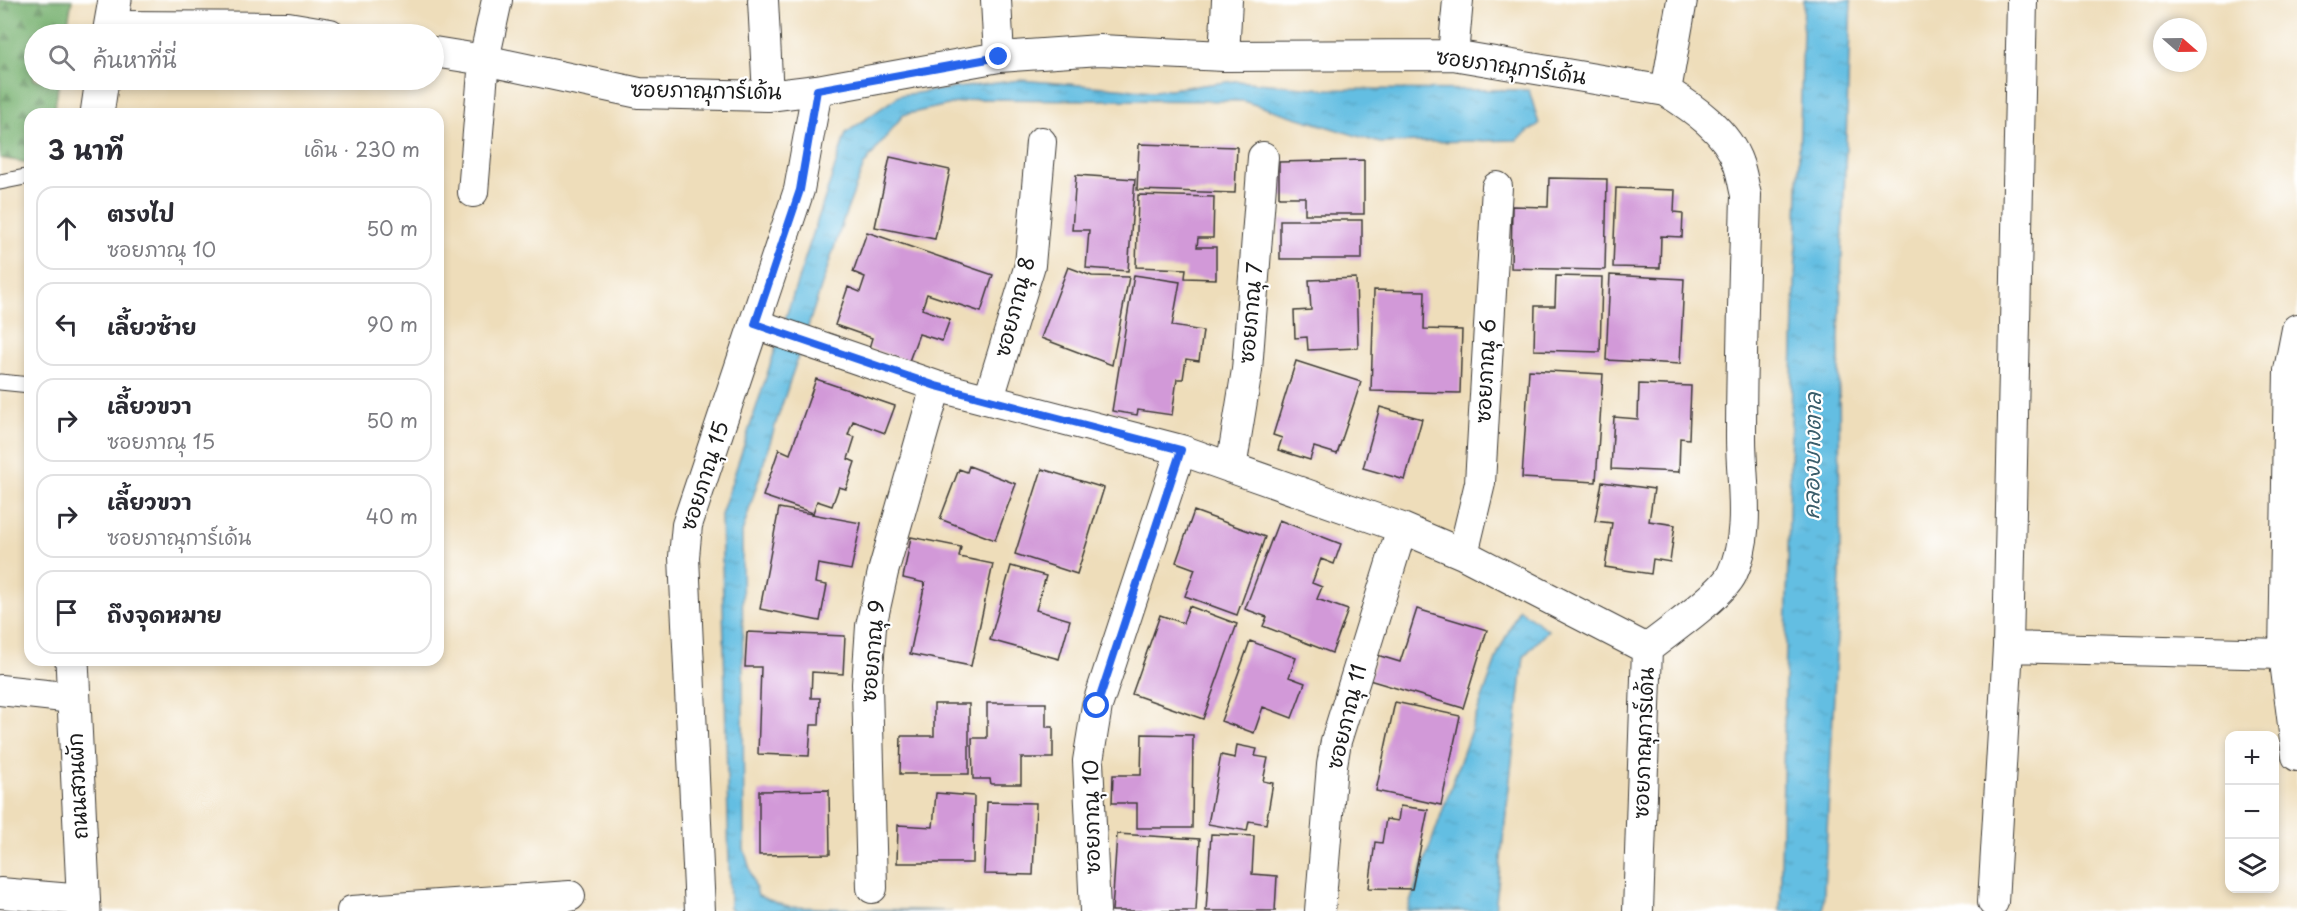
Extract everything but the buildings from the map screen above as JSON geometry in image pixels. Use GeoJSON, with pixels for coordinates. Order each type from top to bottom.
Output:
{"type":"FeatureCollection","features":[{"type":"Feature","properties":{"kind":"street"},"geometry":{"type":"LineString","coordinates":[[473,192],[484,60],[496,0]]}},
{"type":"Feature","properties":{"kind":"street"},"geometry":{"type":"LineString","coordinates":[[763,0],[768,96]]}},
{"type":"Feature","properties":{"kind":"street"},"geometry":{"type":"LineString","coordinates":[[996,0],[999,57]]}},
{"type":"Feature","properties":{"kind":"street"},"geometry":{"type":"LineString","coordinates":[[1224,56],[1227,0]]}},
{"type":"Feature","properties":{"kind":"street"},"geometry":{"type":"LineString","coordinates":[[1453,55],[1458,0]]}},
{"type":"Feature","properties":{"kind":"street"},"geometry":{"type":"LineString","coordinates":[[1666,91],[1682,0]]}},
{"type":"Feature","properties":{"kind":"street"},"geometry":{"type":"LineString","coordinates":[[1993,902],[2008,647],[2022,0]]}},
{"type":"Feature","properties":{"kind":"street"},"geometry":{"type":"LineString","coordinates":[[112,20],[213,24]]}},
{"type":"Feature","properties":{"kind":"street","name":"ซอยภาณุการ์เด้น"},"geometry":{"type":"LineString","coordinates":[[444,54],[639,93],[768,96],[817,90],[999,57],[1101,50],[1224,56],[1453,55],[1666,91],[1695,109],[1723,138],[1738,161],[1746,195],[1741,438],[1743,529],[1737,561],[1732,575],[1722,589],[1647,649],[1638,911]]}},
{"type":"Feature","properties":{"kind":"street"},"geometry":{"type":"LineString","coordinates":[[98,108],[101,90]]}},
{"type":"Feature","properties":{"kind":"street","name":"ซอยภาณุ 15"},"geometry":{"type":"LineString","coordinates":[[700,911],[684,557],[687,525],[764,327],[800,190],[817,90]]}},
{"type":"Feature","properties":{"kind":"street","name":"ซอยภาณุ 8"},"geometry":{"type":"LineString","coordinates":[[989,398],[1030,265],[1041,142]]}},
{"type":"Feature","properties":{"kind":"street","name":"ซอยภาณุ 7"},"geometry":{"type":"LineString","coordinates":[[1231,468],[1246,370],[1263,157]]}},
{"type":"Feature","properties":{"kind":"street","name":"ซอยภาณุ 6"},"geometry":{"type":"LineString","coordinates":[[1463,554],[1480,483],[1497,187]]}},
{"type":"Feature","properties":{"kind":"street"},"geometry":{"type":"LineString","coordinates":[[764,327],[936,386],[1181,450],[1402,528],[1463,554],[1647,649]]}},
{"type":"Feature","properties":{"kind":"street"},"geometry":{"type":"LineString","coordinates":[[2297,329],[2289,370],[2289,667],[2297,756]]}},
{"type":"Feature","properties":{"kind":"street","name":"ซอยภาณุ 9"},"geometry":{"type":"LineString","coordinates":[[872,888],[867,684],[871,626],[883,572],[936,386]]}},
{"type":"Feature","properties":{"kind":"street","name":"ซอยภาณุ 10"},"geometry":{"type":"LineString","coordinates":[[1095,911],[1089,761],[1097,706],[1181,450]]}},
{"type":"Feature","properties":{"kind":"street","name":"ซอยภาณุ 11"},"geometry":{"type":"LineString","coordinates":[[1320,911],[1336,741],[1402,528]]}},
{"type":"Feature","properties":{"kind":"street"},"geometry":{"type":"LineString","coordinates":[[2008,647],[2289,667]]}},
{"type":"Feature","properties":{"kind":"street","name":"ถนนสวนผัก"},"geometry":{"type":"LineString","coordinates":[[72,666],[84,906]]}},
{"type":"Feature","properties":{"kind":"street"},"geometry":{"type":"LineString","coordinates":[[0,690],[73,698]]}},
{"type":"Feature","properties":{"kind":"street"},"geometry":{"type":"LineString","coordinates":[[0,893],[84,906]]}},
{"type":"Feature","properties":{"kind":"street"},"geometry":{"type":"LineString","coordinates":[[352,911],[570,896]]}},
{"type":"Feature","properties":{"kind":"lane"},"geometry":{"type":"LineString","coordinates":[[0,182],[24,177]]}},
{"type":"Feature","properties":{"kind":"lane"},"geometry":{"type":"LineString","coordinates":[[0,382],[24,384]]}},
{"type":"Feature","properties":{"kind":"green space"},"geometry":{"type":"Polygon","coordinates":[[[0,0],[72,0],[68,24],[24,24],[24,90],[58,90],[55,108],[24,108],[24,162],[0,158],[0,0]]]}},
{"type":"Feature","properties":{"kind":"water","name":"คลองบางตาล"},"geometry":{"type":"Polygon","coordinates":[[[1804,0],[1851,0],[1839,338],[1840,577],[1823,911],[1780,911],[1792,377],[1804,0]]]}},
{"type":"Feature","properties":{"kind":"water"},"geometry":{"type":"Polygon","coordinates":[[[1020,80],[1153,91],[1235,81],[1324,89],[1529,90],[1539,124],[1517,140],[1380,143],[1243,101],[975,99],[903,115],[864,165],[844,218],[776,423],[742,533],[744,849],[758,896],[788,907],[952,911],[734,911],[730,909],[721,515],[846,133],[900,95],[1020,80]]]}},
{"type":"Feature","properties":{"kind":"water"},"geometry":{"type":"Polygon","coordinates":[[[1519,609],[1548,630],[1524,656],[1495,911],[1407,911],[1499,651],[1519,609]]]}},
{"type":"Feature","properties":{"kind":"route"},"geometry":{"type":"LineString","coordinates":[[999,57],[817,90],[800,190],[755,324],[936,386],[1181,450],[1097,706]]}}]}
